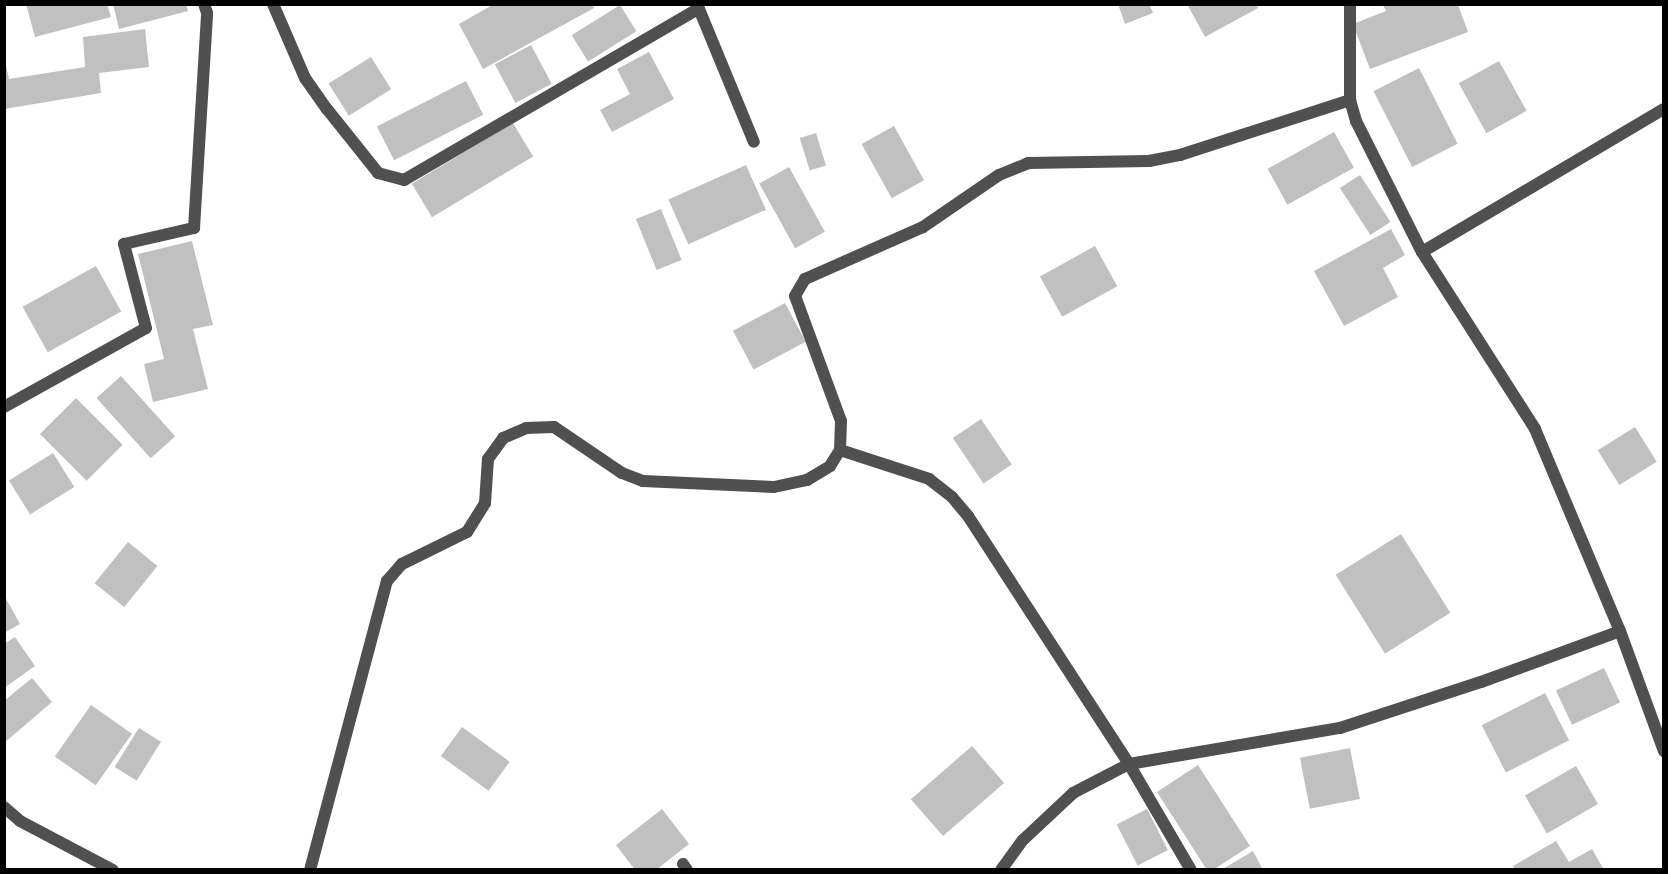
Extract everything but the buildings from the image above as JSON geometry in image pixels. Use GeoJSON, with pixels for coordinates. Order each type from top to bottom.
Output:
{"type":"FeatureCollection","features":[{"type":"Feature","properties":{"kind":"street"},"geometry":{"type":"LineString","coordinates":[[273,4],[304,78],[327,109],[378,172],[404,180],[698,6],[754,142]]}},
{"type":"Feature","properties":{"kind":"street"},"geometry":{"type":"LineString","coordinates":[[1350,4],[1350,100],[1356,121],[1422,252],[1535,429],[1620,631],[1664,751]]}},
{"type":"Feature","properties":{"kind":"street"},"geometry":{"type":"LineString","coordinates":[[4,407],[146,328],[124,244],[194,228],[208,7]]}},
{"type":"Feature","properties":{"kind":"street"},"geometry":{"type":"LineString","coordinates":[[310,870],[387,581],[402,564],[467,532],[485,503],[488,459],[503,438],[526,428],[554,427],[622,473],[644,481],[774,486],[807,480],[830,466],[840,450],[841,421],[795,296],[806,279],[923,227],[999,175],[1028,163],[1149,161],[1180,155],[1350,100]]}},
{"type":"Feature","properties":{"kind":"street"},"geometry":{"type":"LineString","coordinates":[[1422,252],[1664,109]]}},
{"type":"Feature","properties":{"kind":"street"},"geometry":{"type":"LineString","coordinates":[[840,450],[929,479],[952,497],[968,516],[1129,764],[1191,870]]}},
{"type":"Feature","properties":{"kind":"street"},"geometry":{"type":"LineString","coordinates":[[1001,870],[1023,840],[1073,793],[1129,764],[1340,728],[1481,682],[1620,631]]}},
{"type":"Feature","properties":{"kind":"street"},"geometry":{"type":"LineString","coordinates":[[4,807],[20,821],[113,870]]}}]}
